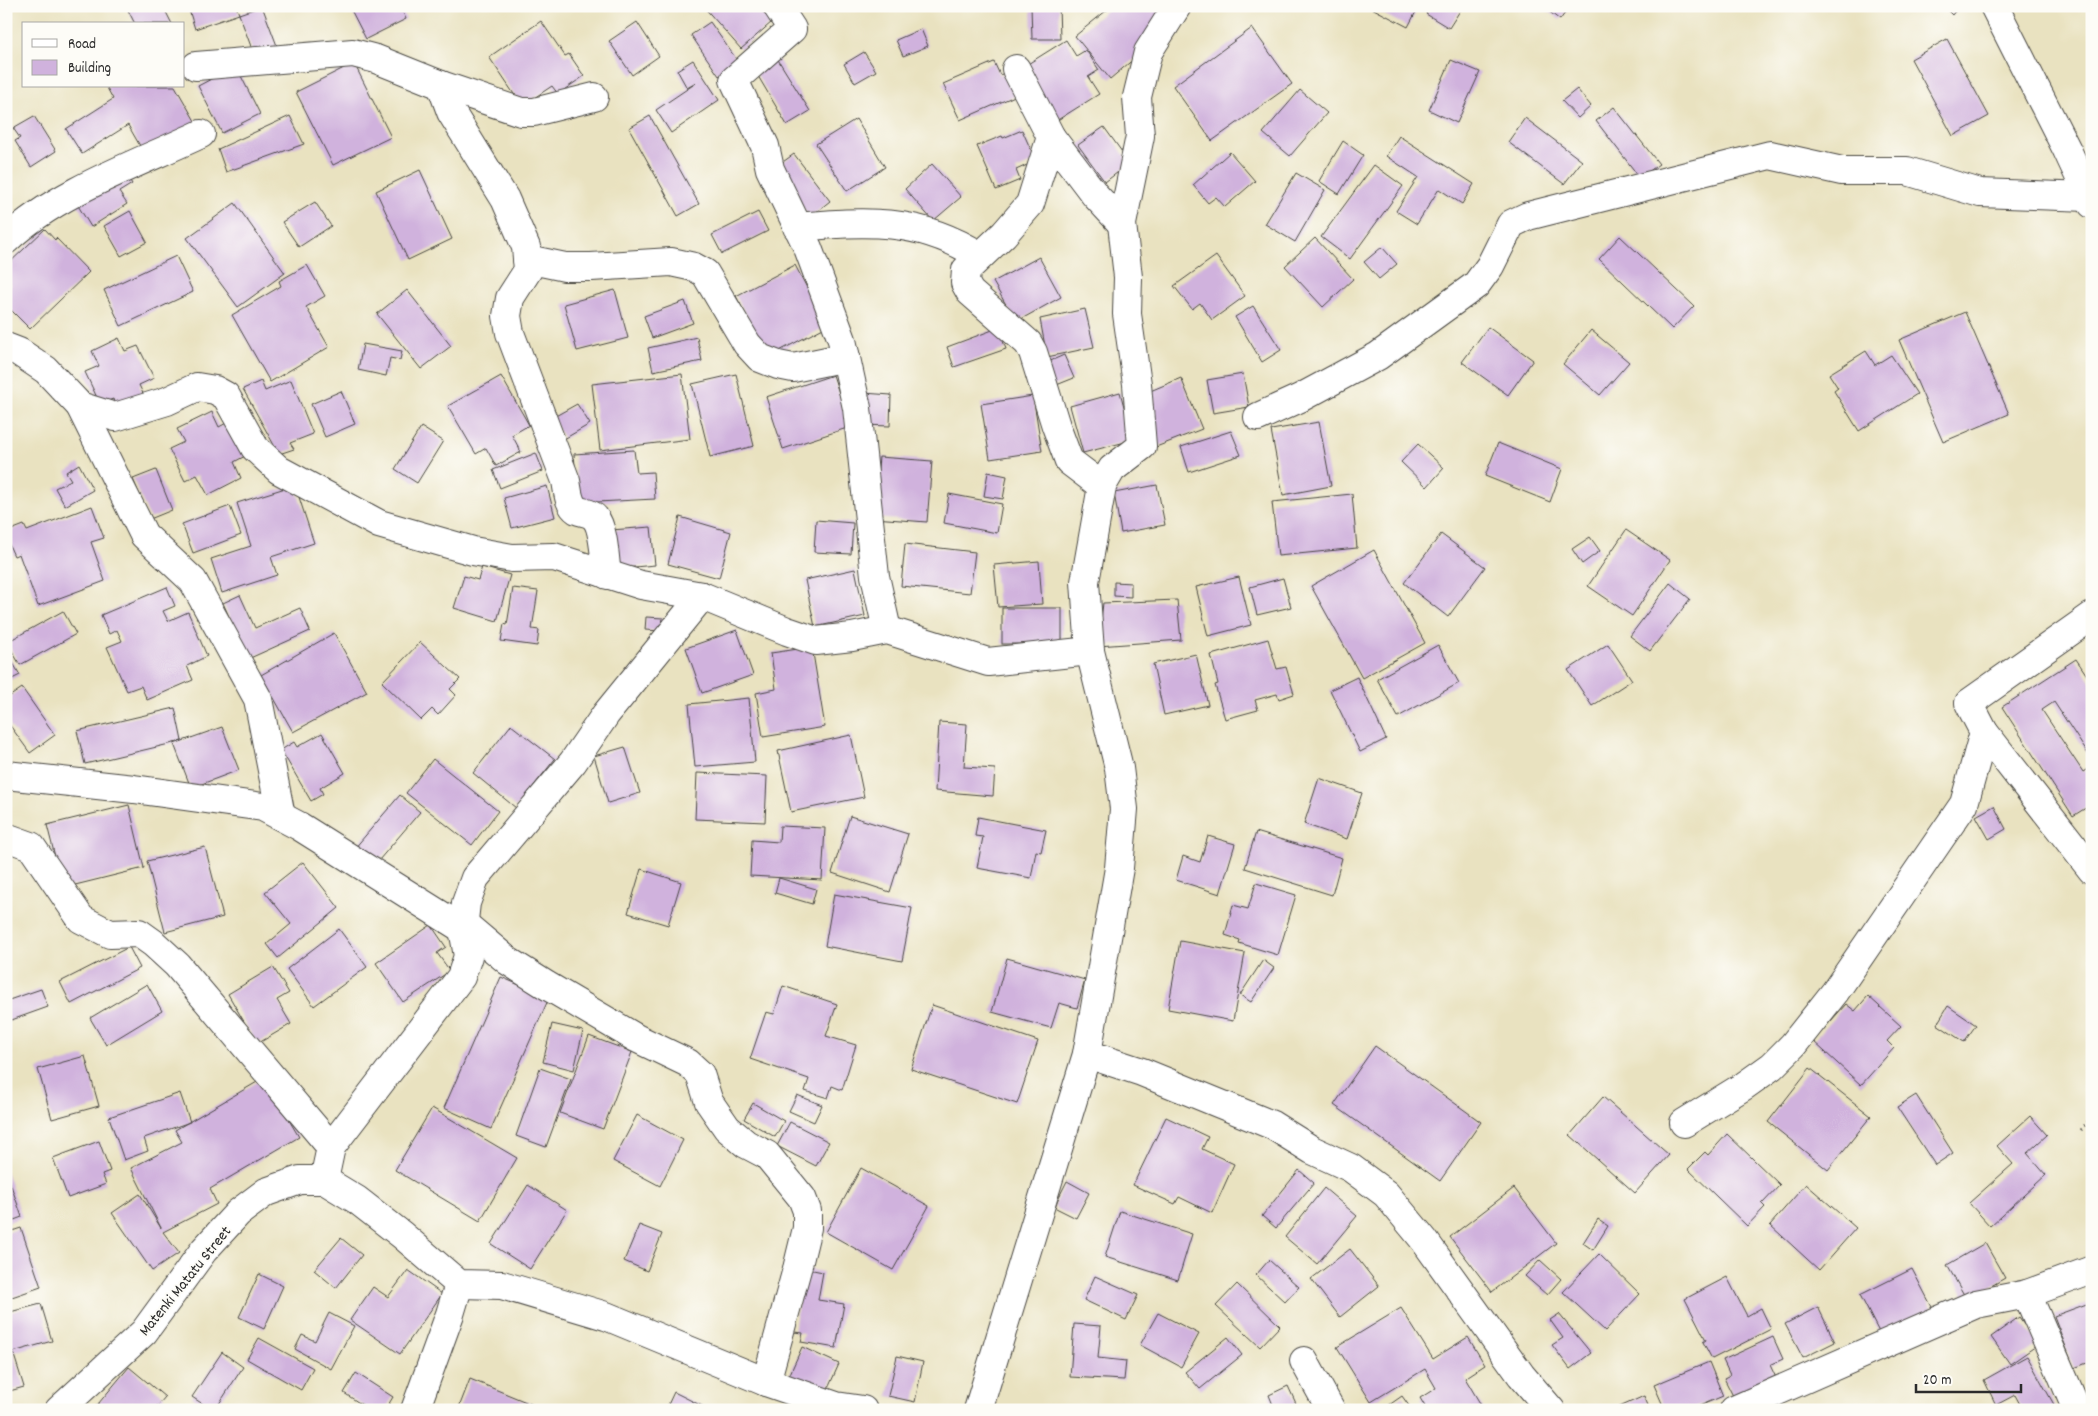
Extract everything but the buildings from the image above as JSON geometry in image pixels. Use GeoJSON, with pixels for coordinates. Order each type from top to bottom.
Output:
{"type":"FeatureCollection","features":[{"type":"Feature","properties":{"kind":"street"},"geometry":{"type":"LineString","coordinates":[[777,6],[792,29],[734,80],[765,146],[770,169],[808,248],[842,340],[857,408],[875,576],[886,630]]}},
{"type":"Feature","properties":{"kind":"street"},"geometry":{"type":"LineString","coordinates":[[978,1410],[1086,1054],[1119,868],[1124,809],[1119,768],[1090,651],[1085,582],[1102,486],[1112,469],[1142,446],[1137,384],[1127,314],[1128,277],[1122,224],[1140,136],[1137,97],[1148,52],[1177,6]]}},
{"type":"Feature","properties":{"kind":"street"},"geometry":{"type":"LineString","coordinates":[[1258,417],[1300,398],[1378,356],[1476,285],[1490,266],[1511,224],[1528,216],[1770,155],[1842,170],[1907,171],[1980,193],[2090,201],[2067,150],[1994,6]]}},
{"type":"Feature","properties":{"kind":"street"},"geometry":{"type":"LineString","coordinates":[[196,66],[353,53],[376,59],[441,86],[521,112],[534,112],[594,97]]}},
{"type":"Feature","properties":{"kind":"street"},"geometry":{"type":"LineString","coordinates":[[1016,68],[1051,137],[1095,195],[1122,224]]}},
{"type":"Feature","properties":{"kind":"street"},"geometry":{"type":"LineString","coordinates":[[441,86],[451,112],[505,199],[526,247],[528,270],[510,298],[507,316],[510,333],[566,481],[570,502],[577,510],[588,513],[595,518],[600,527],[607,575]]}},
{"type":"Feature","properties":{"kind":"street"},"geometry":{"type":"LineString","coordinates":[[6,240],[21,226],[59,200],[201,134]]}},
{"type":"Feature","properties":{"kind":"street"},"geometry":{"type":"LineString","coordinates":[[1051,137],[1030,204],[1004,234],[966,270],[965,283],[970,292],[1028,343],[1034,352],[1056,426],[1069,461],[1102,486]]}},
{"type":"Feature","properties":{"kind":"street"},"geometry":{"type":"LineString","coordinates":[[797,226],[862,222],[895,224],[918,229],[964,246],[980,256]]}},
{"type":"Feature","properties":{"kind":"street"},"geometry":{"type":"LineString","coordinates":[[528,259],[566,266],[591,267],[671,262],[683,263],[705,274],[746,344],[760,358],[793,368],[846,358]]}},
{"type":"Feature","properties":{"kind":"street"},"geometry":{"type":"LineString","coordinates":[[6,347],[19,352],[46,370],[80,406],[144,535],[193,581],[258,699],[281,816]]}},
{"type":"Feature","properties":{"kind":"street"},"geometry":{"type":"LineString","coordinates":[[80,406],[115,417],[168,401],[197,387],[215,390],[226,396],[255,448],[279,470],[379,524],[473,551],[512,558],[554,557],[641,585],[702,596],[786,632],[816,641],[852,637],[886,630],[988,662],[1090,651]]}},
{"type":"Feature","properties":{"kind":"street"},"geometry":{"type":"LineString","coordinates":[[702,596],[606,714],[573,762],[475,878],[466,903],[463,926],[468,956],[461,977],[331,1147],[324,1180],[357,1200],[459,1284],[502,1285],[606,1316],[766,1382],[836,1406],[864,1410]]}},
{"type":"Feature","properties":{"kind":"street"},"geometry":{"type":"LineString","coordinates":[[2092,616],[1968,703],[1984,732],[2092,870]]}},
{"type":"Feature","properties":{"kind":"street"},"geometry":{"type":"LineString","coordinates":[[1684,1123],[1744,1086],[1772,1066],[1793,1046],[1835,992],[1964,804],[1984,732]]}},
{"type":"Feature","properties":{"kind":"street"},"geometry":{"type":"LineString","coordinates":[[6,775],[134,789],[263,807],[463,926],[508,961],[546,985],[636,1038],[688,1063],[700,1074],[709,1102],[727,1128],[746,1144],[767,1155],[802,1198],[807,1211],[806,1228],[797,1270],[766,1382]]}},
{"type":"Feature","properties":{"kind":"street"},"geometry":{"type":"LineString","coordinates":[[6,837],[31,846],[81,919],[110,934],[139,933],[177,965],[331,1147]]}},
{"type":"Feature","properties":{"kind":"street"},"geometry":{"type":"LineString","coordinates":[[1086,1054],[1142,1072],[1272,1125],[1312,1150],[1351,1168],[1386,1194],[1424,1240],[1521,1376],[1550,1410]]}},
{"type":"Feature","properties":{"kind":"street","name":"Matenki Matatu Street"},"geometry":{"type":"LineString","coordinates":[[58,1410],[144,1332],[204,1250],[238,1213],[266,1192],[300,1180],[324,1180]]}},
{"type":"Feature","properties":{"kind":"street"},"geometry":{"type":"LineString","coordinates":[[1734,1410],[1976,1304],[2027,1294],[2092,1270]]}},
{"type":"Feature","properties":{"kind":"street"},"geometry":{"type":"LineString","coordinates":[[415,1410],[459,1284]]}},
{"type":"Feature","properties":{"kind":"street"},"geometry":{"type":"LineString","coordinates":[[2027,1294],[2077,1410]]}},
{"type":"Feature","properties":{"kind":"street"},"geometry":{"type":"LineString","coordinates":[[1304,1361],[1331,1410]]}},
{"type":"Feature","properties":{"kind":"path"},"geometry":{"type":"LineString","coordinates":[[2081,1130],[2092,1116]]}}]}
